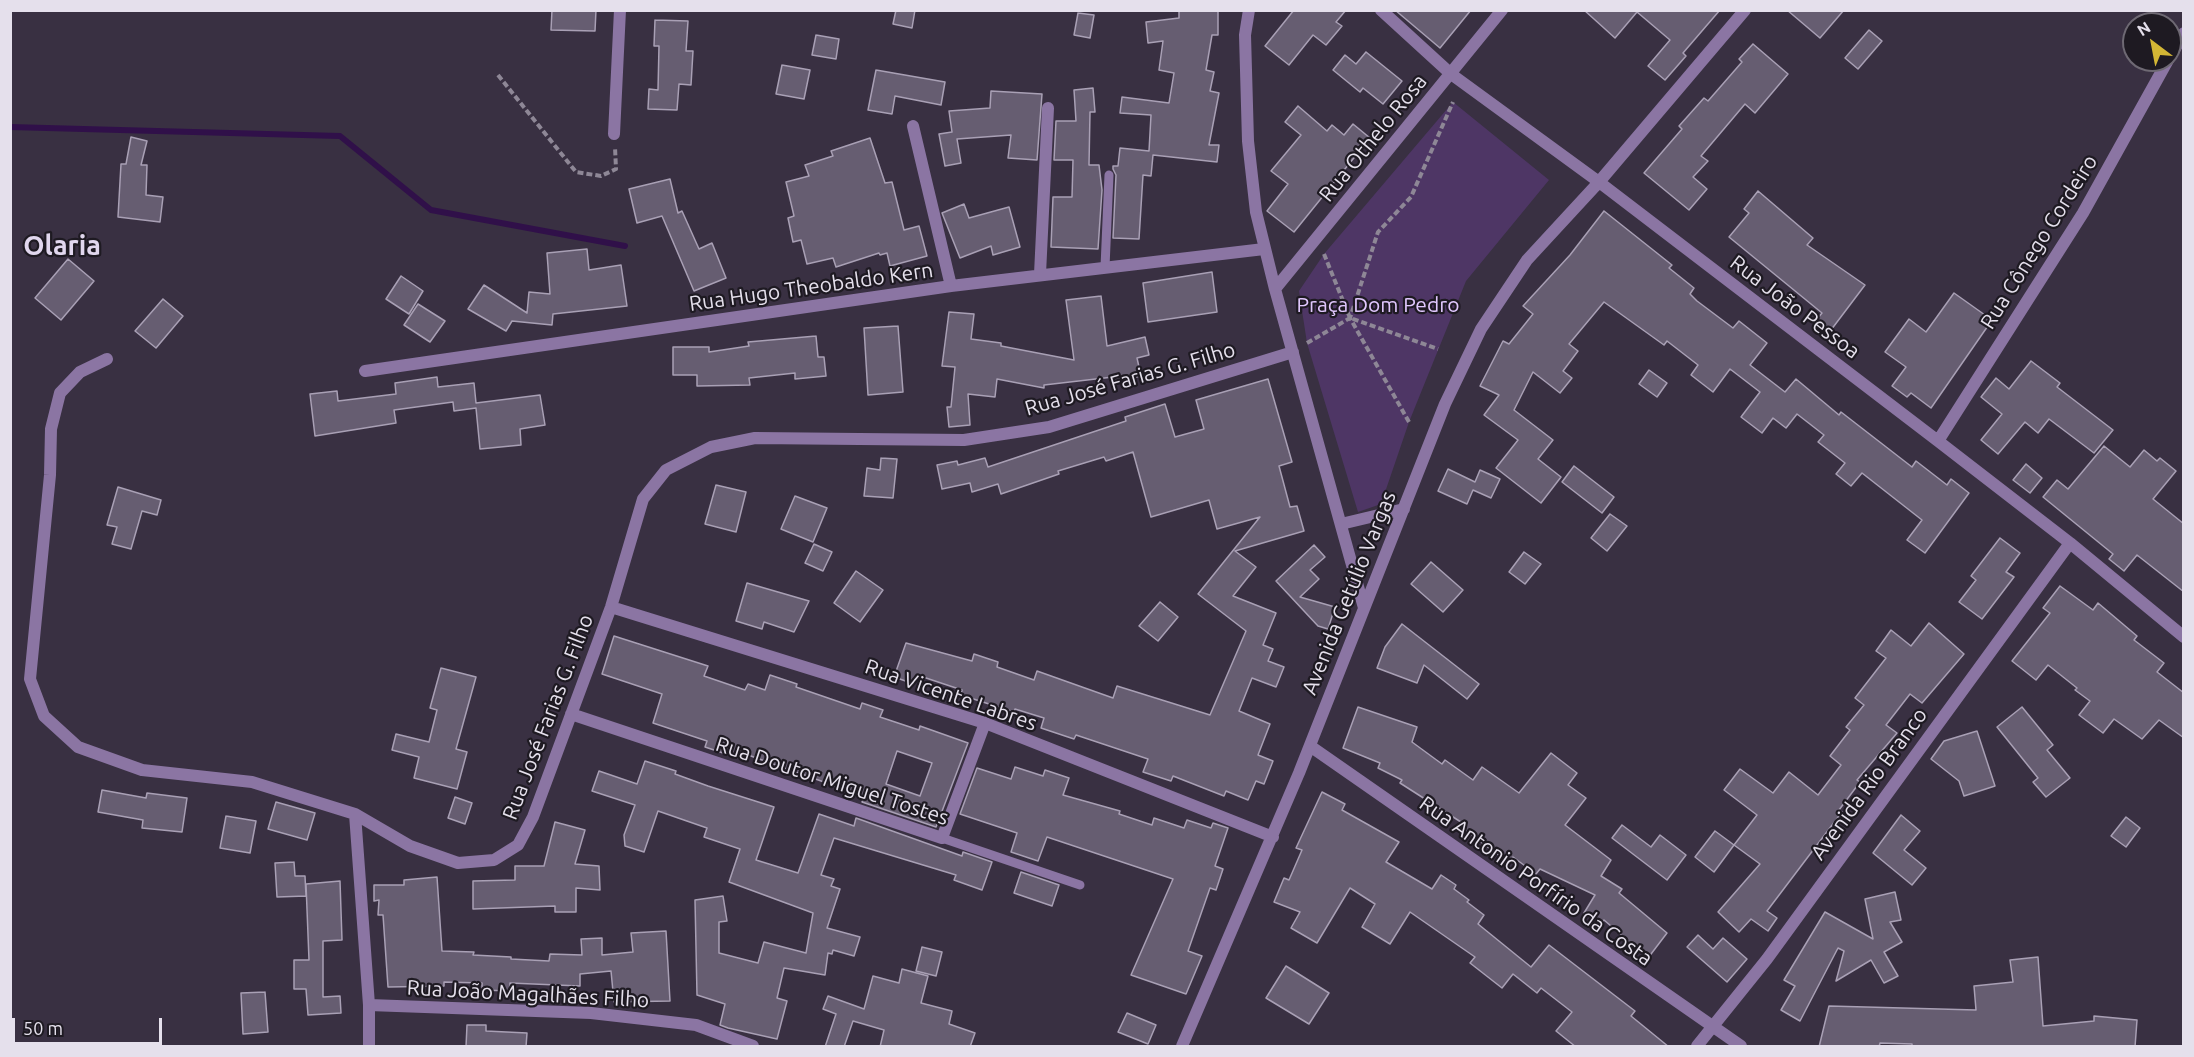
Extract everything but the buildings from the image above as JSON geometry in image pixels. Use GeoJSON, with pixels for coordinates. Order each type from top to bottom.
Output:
{"type":"FeatureCollection","features":[{"type":"Feature","properties":{"kind":"street"},"geometry":{"type":"LineString","coordinates":[[614,134],[620,10]]}},
{"type":"Feature","properties":{"kind":"street"},"geometry":{"type":"LineString","coordinates":[[1249,10],[1245,35],[1248,141],[1256,212],[1264,249],[1364,608]]}},
{"type":"Feature","properties":{"kind":"street","name":"Rua João Pessoa"},"geometry":{"type":"LineString","coordinates":[[1381,10],[1451,74],[1599,182],[1938,441],[2070,543],[2184,638]]}},
{"type":"Feature","properties":{"kind":"street","name":"Rua Othelo Rosa"},"geometry":{"type":"LineString","coordinates":[[1275,289],[1502,10]]}},
{"type":"Feature","properties":{"kind":"street","name":"Avenida Getúlio Vargas"},"geometry":{"type":"LineString","coordinates":[[1182,1047],[1273,837],[1445,404],[1481,329],[1527,260],[1599,182],[1745,10]]}},
{"type":"Feature","properties":{"kind":"street","name":"Rua Cônego Cordeiro"},"geometry":{"type":"LineString","coordinates":[[1938,441],[2083,213],[2161,72]]}},
{"type":"Feature","properties":{"kind":"street"},"geometry":{"type":"LineString","coordinates":[[1040,274],[1048,108]]}},
{"type":"Feature","properties":{"kind":"street"},"geometry":{"type":"LineString","coordinates":[[913,126],[951,286]]}},
{"type":"Feature","properties":{"kind":"street","name":"Rua Hugo Theobaldo Kern"},"geometry":{"type":"LineString","coordinates":[[365,371],[951,286],[1264,249]]}},
{"type":"Feature","properties":{"kind":"street","name":"Rua José Farias G. Filho"},"geometry":{"type":"LineString","coordinates":[[107,359],[80,372],[60,393],[51,429],[50,475],[30,679],[44,716],[78,747],[142,770],[252,782],[355,813],[410,846],[458,863],[494,860],[518,845],[534,817],[611,608],[643,499],[666,470],[711,447],[755,438],[964,440],[1049,427],[1293,352]]}},
{"type":"Feature","properties":{"kind":"street"},"geometry":{"type":"LineString","coordinates":[[1341,524],[1404,509]]}},
{"type":"Feature","properties":{"kind":"street","name":"Avenida Rio Branco"},"geometry":{"type":"LineString","coordinates":[[1697,1047],[1767,959],[2070,543]]}},
{"type":"Feature","properties":{"kind":"street","name":"Rua Vicente Labres"},"geometry":{"type":"LineString","coordinates":[[611,608],[985,723],[1273,837]]}},
{"type":"Feature","properties":{"kind":"street","name":"Rua Doutor Miguel Tostes"},"geometry":{"type":"LineString","coordinates":[[571,714],[942,838]]}},
{"type":"Feature","properties":{"kind":"street"},"geometry":{"type":"LineString","coordinates":[[942,838],[985,723]]}},
{"type":"Feature","properties":{"kind":"street","name":"Rua Antonio Porfírio da Costa"},"geometry":{"type":"LineString","coordinates":[[1310,746],[1741,1047]]}},
{"type":"Feature","properties":{"kind":"street"},"geometry":{"type":"LineString","coordinates":[[355,813],[369,1005],[369,1047]]}},
{"type":"Feature","properties":{"kind":"street","name":"Rua João Magalhães Filho"},"geometry":{"type":"LineString","coordinates":[[369,1005],[591,1013],[696,1025],[753,1047]]}},
{"type":"Feature","properties":{"kind":"lane"},"geometry":{"type":"LineString","coordinates":[[1105,267],[1110,175]]}},
{"type":"Feature","properties":{"kind":"lane","name":"Rua Doutor Miguel Tostes"},"geometry":{"type":"LineString","coordinates":[[942,838],[1080,885]]}},
{"type":"Feature","properties":{"kind":"path"},"geometry":{"type":"LineString","coordinates":[[498,75],[576,171],[601,176],[616,169],[614,134]]}},
{"type":"Feature","properties":{"kind":"path"},"geometry":{"type":"LineString","coordinates":[[1307,343],[1350,318],[1378,232],[1411,197],[1453,102]]}},
{"type":"Feature","properties":{"kind":"path"},"geometry":{"type":"LineString","coordinates":[[1324,254],[1350,318],[1409,422]]}},
{"type":"Feature","properties":{"kind":"path"},"geometry":{"type":"LineString","coordinates":[[1350,318],[1438,349]]}},
{"type":"Feature","properties":{"kind":"green space","name":"Praça Dom Pedro"},"geometry":{"type":"Polygon","coordinates":[[[1453,102],[1549,180],[1466,281],[1409,422],[1381,504],[1358,512],[1307,343],[1299,291],[1324,254],[1453,102]]]}},
{"type":"Feature","properties":{"kind":"waterway"},"geometry":{"type":"LineString","coordinates":[[10,127],[340,136],[431,210],[625,246]]}},
{"type":"Feature","properties":{"kind":"district","name":"Olaria"},"geometry":{"type":"Point","coordinates":[62,246]}}]}
